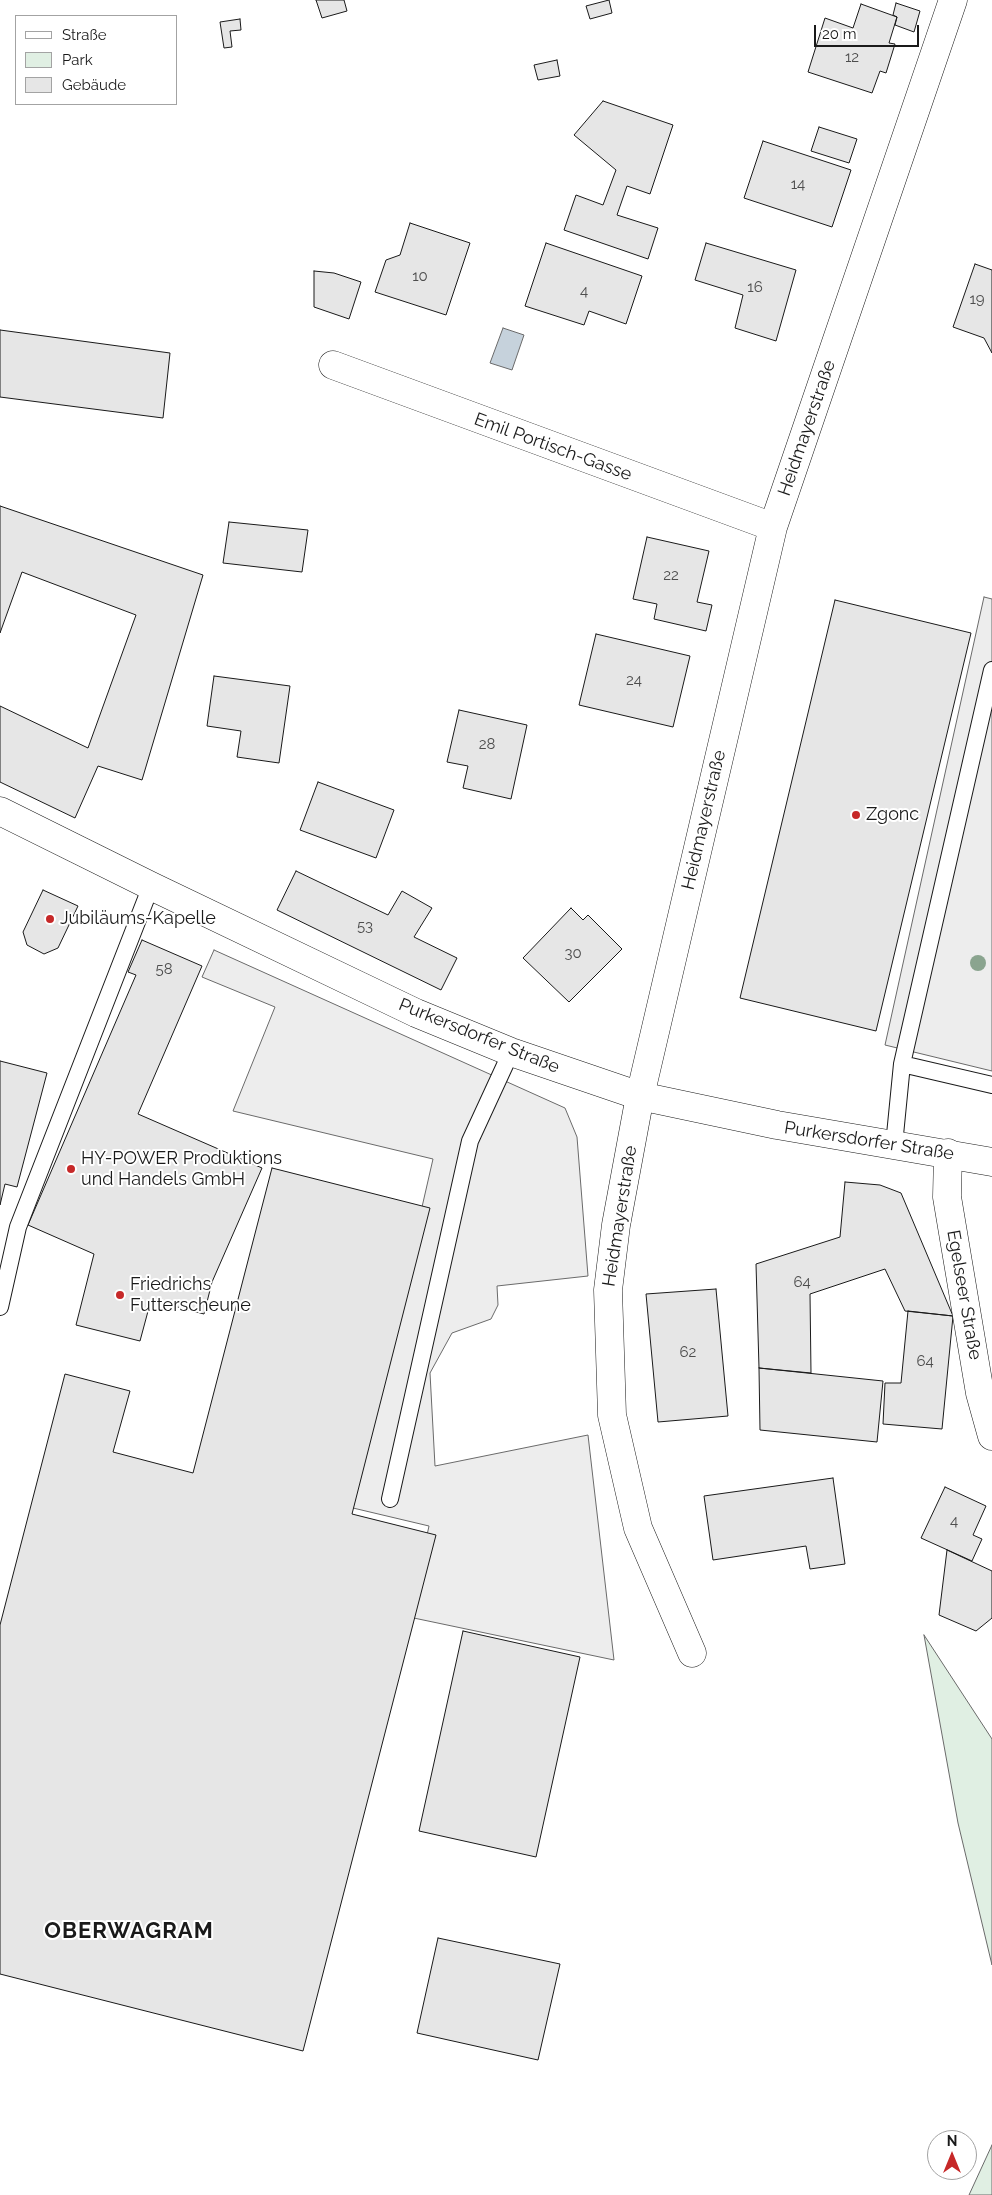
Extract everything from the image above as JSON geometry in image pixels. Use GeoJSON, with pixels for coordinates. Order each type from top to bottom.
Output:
{"type":"FeatureCollection","features":[{"type":"Feature","properties":{"kind":"street","name":"Heidmayerstraße"},"geometry":{"type":"LineString","coordinates":[[692,1653],[638,1528],[612,1415],[608,1290],[616,1225],[640,1096],[773,528],[953,0]]}},
{"type":"Feature","properties":{"kind":"street","name":"Emil Portisch-Gasse"},"geometry":{"type":"LineString","coordinates":[[333,366],[773,528]]}},
{"type":"Feature","properties":{"kind":"street","name":"Purkersdorfer Straße"},"geometry":{"type":"LineString","coordinates":[[0,811],[151,886],[416,1013],[511,1052],[640,1096],[777,1126],[948,1153],[992,1162]]}},
{"type":"Feature","properties":{"kind":"street","name":"Egelseer Straße"},"geometry":{"type":"LineString","coordinates":[[948,1153],[947,1198],[980,1392],[992,1436]]}},
{"type":"Feature","properties":{"kind":"lane"},"geometry":{"type":"LineString","coordinates":[[894,1145],[902,1064],[992,670]]}},
{"type":"Feature","properties":{"kind":"lane"},"geometry":{"type":"LineString","coordinates":[[0,1307],[18,1227],[151,886]]}},
{"type":"Feature","properties":{"kind":"lane"},"geometry":{"type":"LineString","coordinates":[[390,1499],[470,1141],[511,1052]]}},
{"type":"Feature","properties":{"kind":"lane"},"geometry":{"type":"LineString","coordinates":[[902,1064],[992,1085]]}},
{"type":"Feature","properties":{"kind":"green space"},"geometry":{"type":"Polygon","coordinates":[[[924,1635],[992,1739],[992,1965],[958,1823],[924,1635]]]}},
{"type":"Feature","properties":{"kind":"green space"},"geometry":{"type":"Polygon","coordinates":[[[992,2145],[992,2195],[969,2195],[992,2145]]]}},
{"type":"Feature","properties":{"kind":"shaded area"},"geometry":{"type":"Polygon","coordinates":[[[503,328],[524,335],[512,370],[490,363],[503,328]]]}},
{"type":"Feature","properties":{"kind":"shaded area"},"geometry":{"type":"Polygon","coordinates":[[[984,597],[992,599],[992,1071],[885,1045],[984,597]]]}},
{"type":"Feature","properties":{"kind":"shaded area"},"geometry":{"type":"Polygon","coordinates":[[[214,950],[565,1108],[577,1137],[588,1276],[497,1286],[498,1305],[491,1319],[452,1333],[430,1373],[435,1466],[588,1435],[614,1660],[409,1617],[429,1526],[353,1508],[433,1159],[233,1111],[275,1007],[202,977],[214,950]]]}},
{"type":"Feature","properties":{"kind":"building"},"geometry":{"type":"Polygon","coordinates":[[[316,0],[344,0],[347,11],[322,18],[316,0]]]}},
{"type":"Feature","properties":{"kind":"building"},"geometry":{"type":"Polygon","coordinates":[[[609,0],[612,13],[590,19],[586,6],[609,0]]]}},
{"type":"Feature","properties":{"kind":"building"},"geometry":{"type":"Polygon","coordinates":[[[896,3],[920,11],[914,32],[895,25],[897,17],[893,15],[896,3]]]}},
{"type":"Feature","properties":{"kind":"building"},"geometry":{"type":"Polygon","coordinates":[[[861,4],[897,17],[889,43],[895,44],[886,73],[880,71],[872,93],[808,72],[825,18],[853,28],[861,4]]]}},
{"type":"Feature","properties":{"kind":"building"},"geometry":{"type":"Polygon","coordinates":[[[240,19],[241,30],[230,31],[232,47],[224,48],[220,22],[240,19]]]}},
{"type":"Feature","properties":{"kind":"building"},"geometry":{"type":"Polygon","coordinates":[[[557,60],[560,76],[538,80],[534,65],[557,60]]]}},
{"type":"Feature","properties":{"kind":"building"},"geometry":{"type":"Polygon","coordinates":[[[603,101],[673,125],[650,194],[627,186],[617,215],[658,228],[648,259],[564,230],[576,195],[603,205],[616,170],[574,135],[603,101]]]}},
{"type":"Feature","properties":{"kind":"building"},"geometry":{"type":"Polygon","coordinates":[[[819,127],[857,139],[849,163],[811,151],[819,127]]]}},
{"type":"Feature","properties":{"kind":"building"},"geometry":{"type":"Polygon","coordinates":[[[763,141],[851,170],[832,227],[744,198],[763,141]]]}},
{"type":"Feature","properties":{"kind":"building"},"geometry":{"type":"Polygon","coordinates":[[[410,223],[470,243],[446,315],[375,292],[386,260],[400,255],[410,223]]]}},
{"type":"Feature","properties":{"kind":"building"},"geometry":{"type":"Polygon","coordinates":[[[546,243],[642,276],[626,324],[589,311],[584,325],[525,306],[546,243]]]}},
{"type":"Feature","properties":{"kind":"building"},"geometry":{"type":"Polygon","coordinates":[[[706,243],[796,270],[776,341],[735,328],[743,295],[695,280],[706,243]]]}},
{"type":"Feature","properties":{"kind":"building"},"geometry":{"type":"Polygon","coordinates":[[[975,264],[992,270],[992,353],[984,338],[953,327],[975,264]]]}},
{"type":"Feature","properties":{"kind":"building"},"geometry":{"type":"Polygon","coordinates":[[[314,271],[334,273],[361,282],[349,319],[314,307],[314,271]]]}},
{"type":"Feature","properties":{"kind":"building"},"geometry":{"type":"Polygon","coordinates":[[[0,330],[170,353],[163,418],[0,397],[0,330]]]}},
{"type":"Feature","properties":{"kind":"building"},"geometry":{"type":"Polygon","coordinates":[[[0,506],[203,575],[142,780],[98,766],[75,818],[0,782],[0,706],[88,748],[136,615],[22,572],[0,633],[0,506]]]}},
{"type":"Feature","properties":{"kind":"building"},"geometry":{"type":"Polygon","coordinates":[[[229,522],[308,530],[302,572],[223,563],[229,522]]]}},
{"type":"Feature","properties":{"kind":"building"},"geometry":{"type":"Polygon","coordinates":[[[647,537],[709,551],[697,602],[712,605],[706,631],[654,619],[657,604],[633,599],[647,537]]]}},
{"type":"Feature","properties":{"kind":"building","name":"Zgonc"},"geometry":{"type":"Polygon","coordinates":[[[835,600],[971,633],[876,1031],[740,998],[835,600]]]}},
{"type":"Feature","properties":{"kind":"building"},"geometry":{"type":"Polygon","coordinates":[[[596,634],[690,656],[673,727],[579,705],[596,634]]]}},
{"type":"Feature","properties":{"kind":"building"},"geometry":{"type":"Polygon","coordinates":[[[214,676],[290,686],[279,763],[237,757],[241,731],[207,726],[214,676]]]}},
{"type":"Feature","properties":{"kind":"building"},"geometry":{"type":"Polygon","coordinates":[[[459,710],[527,725],[511,799],[463,788],[468,766],[447,762],[459,710]]]}},
{"type":"Feature","properties":{"kind":"building"},"geometry":{"type":"Polygon","coordinates":[[[318,782],[394,810],[376,858],[300,830],[318,782]]]}},
{"type":"Feature","properties":{"kind":"building"},"geometry":{"type":"Polygon","coordinates":[[[296,871],[388,915],[402,891],[432,908],[414,937],[457,958],[441,990],[277,910],[296,871]]]}},
{"type":"Feature","properties":{"kind":"building","name":"Jubiläums-Kapelle"},"geometry":{"type":"Polygon","coordinates":[[[43,890],[78,906],[58,948],[44,954],[27,945],[23,932],[43,890]]]}},
{"type":"Feature","properties":{"kind":"building"},"geometry":{"type":"Polygon","coordinates":[[[571,908],[583,920],[588,915],[622,949],[569,1002],[523,958],[571,908]]]}},
{"type":"Feature","properties":{"kind":"building"},"geometry":{"type":"Polygon","coordinates":[[[142,940],[202,966],[138,1114],[262,1168],[212,1282],[204,1314],[151,1300],[140,1341],[76,1325],[94,1254],[28,1225],[136,975],[128,972],[142,940]]]}},
{"type":"Feature","properties":{"kind":"building"},"geometry":{"type":"Polygon","coordinates":[[[0,1061],[47,1073],[17,1187],[5,1184],[0,1205],[0,1061]]]}},
{"type":"Feature","properties":{"kind":"building"},"geometry":{"type":"Polygon","coordinates":[[[272,1168],[430,1208],[352,1514],[436,1535],[303,2051],[0,1974],[0,1625],[65,1374],[130,1391],[113,1452],[193,1473],[272,1168]]]}},
{"type":"Feature","properties":{"kind":"building"},"geometry":{"type":"Polygon","coordinates":[[[845,1182],[880,1185],[901,1193],[953,1316],[905,1311],[885,1269],[810,1294],[811,1373],[759,1368],[756,1264],[840,1237],[845,1182]]]}},
{"type":"Feature","properties":{"kind":"building"},"geometry":{"type":"Polygon","coordinates":[[[716,1289],[728,1416],[658,1422],[646,1294],[716,1289]]]}},
{"type":"Feature","properties":{"kind":"building"},"geometry":{"type":"Polygon","coordinates":[[[908,1311],[953,1316],[942,1429],[883,1424],[885,1383],[901,1383],[908,1311]]]}},
{"type":"Feature","properties":{"kind":"building"},"geometry":{"type":"Polygon","coordinates":[[[759,1368],[883,1381],[877,1442],[760,1430],[759,1368]]]}},
{"type":"Feature","properties":{"kind":"building"},"geometry":{"type":"Polygon","coordinates":[[[833,1478],[845,1564],[810,1569],[806,1546],[713,1560],[704,1496],[833,1478]]]}},
{"type":"Feature","properties":{"kind":"building"},"geometry":{"type":"Polygon","coordinates":[[[945,1487],[986,1506],[973,1535],[982,1539],[972,1561],[921,1538],[945,1487]]]}},
{"type":"Feature","properties":{"kind":"building"},"geometry":{"type":"Polygon","coordinates":[[[947,1550],[992,1571],[992,1618],[976,1631],[939,1615],[947,1550]]]}},
{"type":"Feature","properties":{"kind":"building"},"geometry":{"type":"Polygon","coordinates":[[[463,1631],[580,1657],[536,1857],[419,1831],[463,1631]]]}},
{"type":"Feature","properties":{"kind":"building"},"geometry":{"type":"Polygon","coordinates":[[[438,1938],[560,1964],[538,2060],[417,2033],[438,1938]]]}},
{"type":"Feature","properties":{"kind":"place","name":"Zgonc"},"geometry":{"type":"Point","coordinates":[856,815]}},
{"type":"Feature","properties":{"kind":"place","name":"Jubiläums-Kapelle"},"geometry":{"type":"Point","coordinates":[50,919]}},
{"type":"Feature","properties":{"kind":"place","name":"HY-POWER Produktions und Handels GmbH"},"geometry":{"type":"Point","coordinates":[71,1169]}},
{"type":"Feature","properties":{"kind":"place","name":"Friedrichs Futterscheune"},"geometry":{"type":"Point","coordinates":[120,1295]}},
{"type":"Feature","properties":{"kind":"district","name":"OBERWAGRAM"},"geometry":{"type":"Point","coordinates":[129,1931]}}]}
